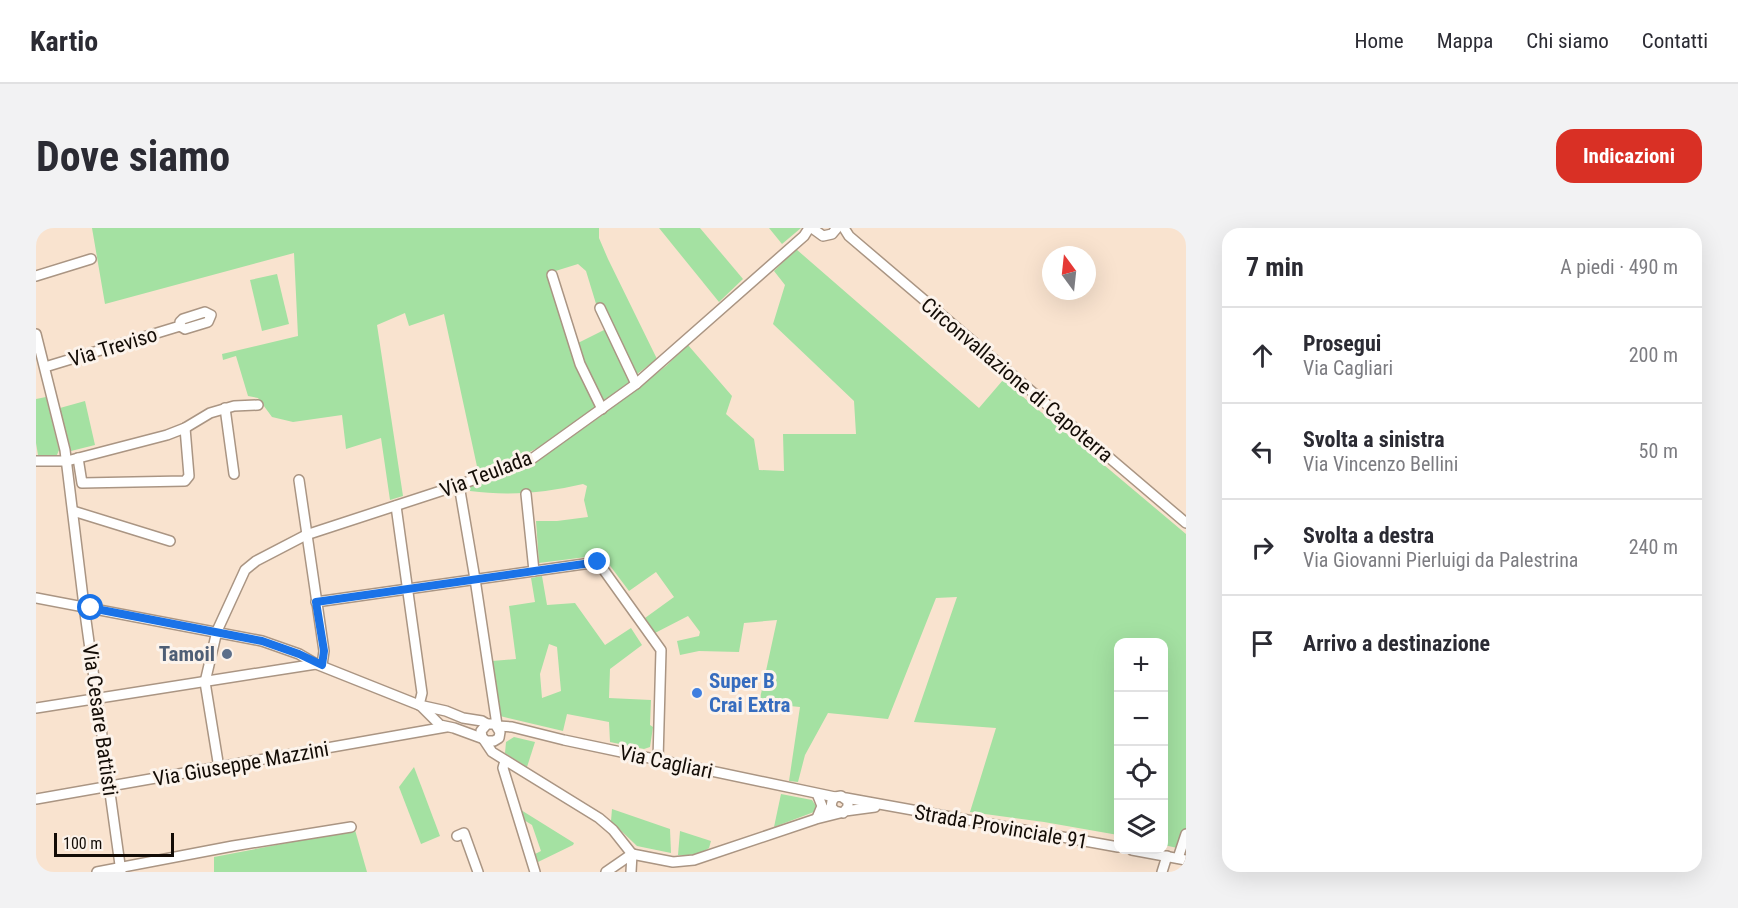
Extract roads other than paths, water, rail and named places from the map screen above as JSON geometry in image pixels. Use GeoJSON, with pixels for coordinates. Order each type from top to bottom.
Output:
{"type":"FeatureCollection","features":[{"type":"Feature","properties":{"kind":"street"},"geometry":{"type":"LineString","coordinates":[[811,231],[823,236],[835,231],[847,232]]}},
{"type":"Feature","properties":{"kind":"street","name":"Via Teulada"},"geometry":{"type":"LineString","coordinates":[[205,682],[217,632],[245,570],[256,561],[306,534],[514,467],[533,458],[636,384],[811,231]]}},
{"type":"Feature","properties":{"kind":"street","name":"Circonvallazione di Capoterra"},"geometry":{"type":"LineString","coordinates":[[847,232],[1186,523]]}},
{"type":"Feature","properties":{"kind":"street"},"geometry":{"type":"LineString","coordinates":[[36,276],[91,260]]}},
{"type":"Feature","properties":{"kind":"street"},"geometry":{"type":"LineString","coordinates":[[552,275],[580,364],[602,409]]}},
{"type":"Feature","properties":{"kind":"street"},"geometry":{"type":"LineString","coordinates":[[600,308],[636,384]]}},
{"type":"Feature","properties":{"kind":"street","name":"Via Treviso"},"geometry":{"type":"LineString","coordinates":[[45,368],[180,326]]}},
{"type":"Feature","properties":{"kind":"street","name":"Via Treviso"},"geometry":{"type":"LineString","coordinates":[[36,334],[67,461]]}},
{"type":"Feature","properties":{"kind":"street"},"geometry":{"type":"LineString","coordinates":[[36,461],[67,461],[167,435],[225,408],[258,405]]}},
{"type":"Feature","properties":{"kind":"street"},"geometry":{"type":"LineString","coordinates":[[225,408],[234,474]]}},
{"type":"Feature","properties":{"kind":"street"},"geometry":{"type":"LineString","coordinates":[[78,458],[82,483],[185,481],[189,476],[185,428]]}},
{"type":"Feature","properties":{"kind":"street","name":"Via Cesare Battisti"},"geometry":{"type":"LineString","coordinates":[[67,461],[84,606],[121,870]]}},
{"type":"Feature","properties":{"kind":"street"},"geometry":{"type":"LineString","coordinates":[[36,708],[319,665],[324,651],[299,480]]}},
{"type":"Feature","properties":{"kind":"street"},"geometry":{"type":"LineString","coordinates":[[459,485],[476,579],[494,710],[493,725],[500,732],[499,757]]}},
{"type":"Feature","properties":{"kind":"street"},"geometry":{"type":"LineString","coordinates":[[526,494],[534,571]]}},
{"type":"Feature","properties":{"kind":"street"},"geometry":{"type":"LineString","coordinates":[[396,506],[422,693],[419,705]]}},
{"type":"Feature","properties":{"kind":"street"},"geometry":{"type":"LineString","coordinates":[[73,511],[170,541]]}},
{"type":"Feature","properties":{"kind":"street"},"geometry":{"type":"LineString","coordinates":[[316,602],[600,563],[659,646],[662,656],[658,760]]}},
{"type":"Feature","properties":{"kind":"street","name":"Via Cagliari"},"geometry":{"type":"LineString","coordinates":[[36,597],[262,641],[299,654],[319,665],[437,714],[512,727],[815,794],[833,802]]}},
{"type":"Feature","properties":{"kind":"street"},"geometry":{"type":"LineString","coordinates":[[205,682],[219,768]]}},
{"type":"Feature","properties":{"kind":"street","name":"Via Cagliari"},"geometry":{"type":"LineString","coordinates":[[437,714],[440,725],[485,740]]}},
{"type":"Feature","properties":{"kind":"street"},"geometry":{"type":"LineString","coordinates":[[493,725],[482,731],[485,740],[499,757],[504,768],[535,872]]}},
{"type":"Feature","properties":{"kind":"street","name":"Via Giuseppe Mazzini"},"geometry":{"type":"LineString","coordinates":[[36,799],[446,727]]}},
{"type":"Feature","properties":{"kind":"street"},"geometry":{"type":"LineString","coordinates":[[485,740],[494,741],[520,730]]}},
{"type":"Feature","properties":{"kind":"street"},"geometry":{"type":"LineString","coordinates":[[465,732],[499,757],[599,818],[613,830],[632,854],[631,872]]}},
{"type":"Feature","properties":{"kind":"street"},"geometry":{"type":"LineString","coordinates":[[815,794],[822,806],[816,819]]}},
{"type":"Feature","properties":{"kind":"street"},"geometry":{"type":"LineString","coordinates":[[816,819],[842,796],[846,798],[848,807],[843,812]]}},
{"type":"Feature","properties":{"kind":"street","name":"Strada Provinciale 91"},"geometry":{"type":"LineString","coordinates":[[846,798],[1114,846]]}},
{"type":"Feature","properties":{"kind":"street"},"geometry":{"type":"LineString","coordinates":[[833,802],[835,811],[843,812]]}},
{"type":"Feature","properties":{"kind":"street"},"geometry":{"type":"LineString","coordinates":[[606,872],[632,854],[673,861],[694,860],[816,819],[843,812],[884,806]]}},
{"type":"Feature","properties":{"kind":"street"},"geometry":{"type":"LineString","coordinates":[[97,872],[141,868],[351,827]]}},
{"type":"Feature","properties":{"kind":"street"},"geometry":{"type":"LineString","coordinates":[[457,836],[464,833],[478,872]]}},
{"type":"Feature","properties":{"kind":"street"},"geometry":{"type":"LineString","coordinates":[[1157,854],[1182,859],[1186,834]]}},
{"type":"Feature","properties":{"kind":"street"},"geometry":{"type":"LineString","coordinates":[[1162,872],[1167,856]]}},
{"type":"Feature","properties":{"kind":"place","name":"Tamoil"},"geometry":{"type":"Point","coordinates":[227,654]}},
{"type":"Feature","properties":{"kind":"place","name":"Super B Crai Extra"},"geometry":{"type":"Point","coordinates":[697,693]}}]}
